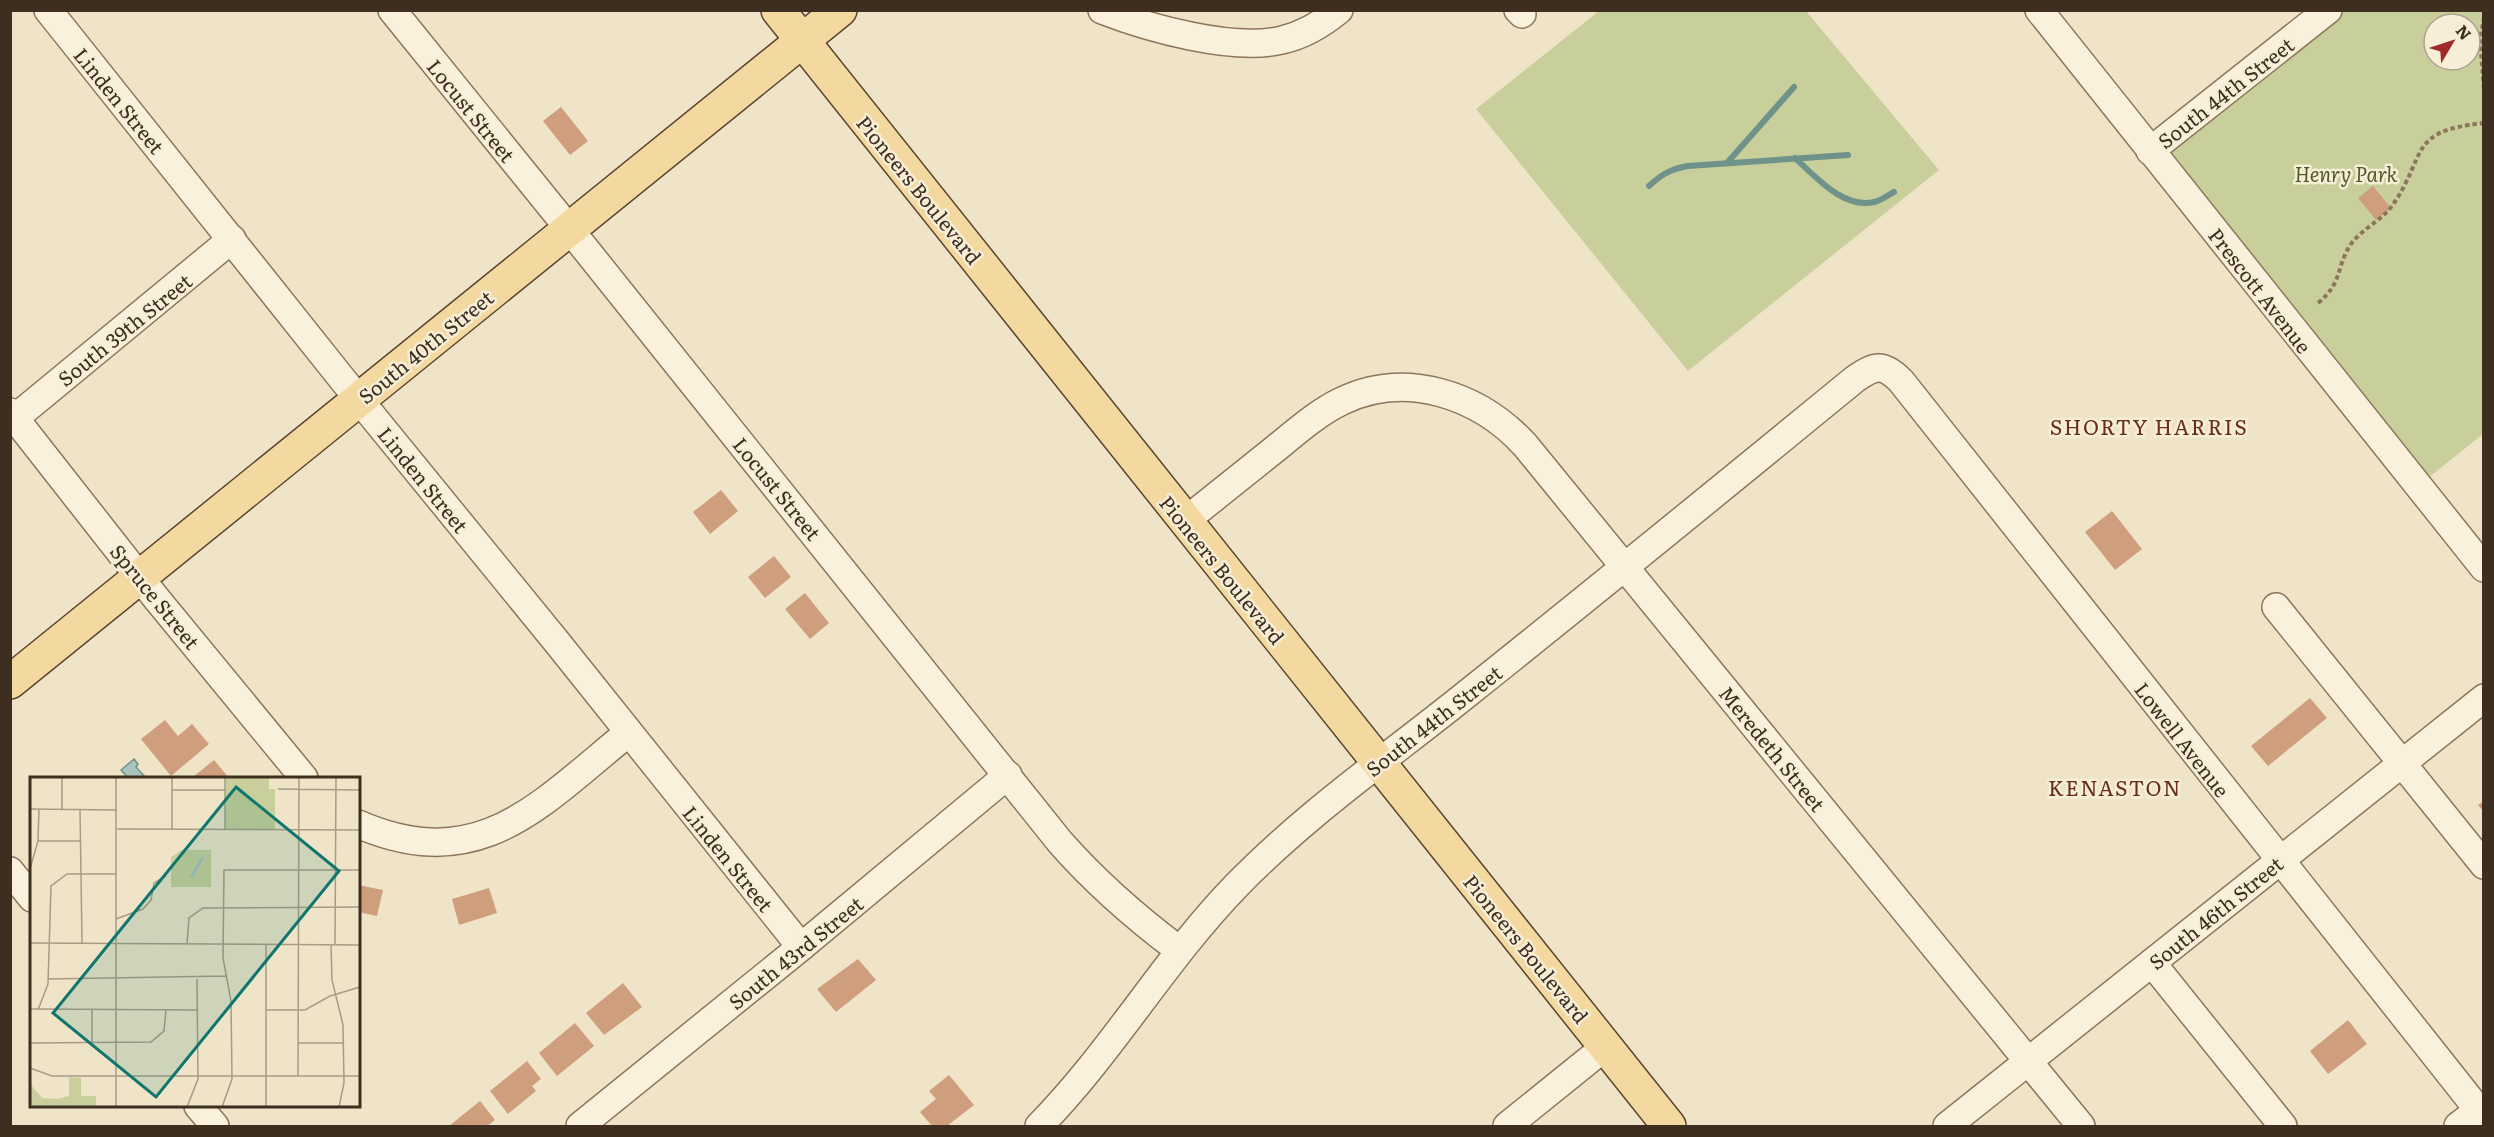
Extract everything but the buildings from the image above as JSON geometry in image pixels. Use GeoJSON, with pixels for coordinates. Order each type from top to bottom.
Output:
{"type":"FeatureCollection","features":[{"type":"Feature","properties":{"kind":"main road","name":"Pioneers Boulevard"},"geometry":{"type":"LineString","coordinates":[[778,10],[1669,1126]]}},
{"type":"Feature","properties":{"kind":"main road","name":"South 40th Street"},"geometry":{"type":"LineString","coordinates":[[10,682],[840,10]]}},
{"type":"Feature","properties":{"kind":"street","name":"Linden Street"},"geometry":{"type":"LineString","coordinates":[[48,10],[801,947]]}},
{"type":"Feature","properties":{"kind":"street","name":"Locust Street"},"geometry":{"type":"LineString","coordinates":[[392,10],[1080,866],[1130,913],[1179,950]]}},
{"type":"Feature","properties":{"kind":"street"},"geometry":{"type":"LineString","coordinates":[[1102,10],[1132,22],[1178,34],[1227,41],[1264,43],[1281,41],[1303,34],[1323,23],[1339,10]]}},
{"type":"Feature","properties":{"kind":"street","name":"Prescott Avenue"},"geometry":{"type":"LineString","coordinates":[[2039,10],[2484,568]]}},
{"type":"Feature","properties":{"kind":"street","name":"South 44th Street"},"geometry":{"type":"LineString","coordinates":[[2150,151],[2328,10]]}},
{"type":"Feature","properties":{"kind":"street","name":"South 39th Street"},"geometry":{"type":"LineString","coordinates":[[13,415],[232,239]]}},
{"type":"Feature","properties":{"kind":"street","name":"South 44th Street"},"geometry":{"type":"LineString","coordinates":[[1038,1126],[1074,1089],[1119,1033],[1179,950],[1246,877],[1289,837],[1855,379],[1868,370],[1879,367]]}},
{"type":"Feature","properties":{"kind":"street","name":"Lowell Avenue"},"geometry":{"type":"LineString","coordinates":[[1879,367],[1890,370],[1901,381],[2476,1115]]}},
{"type":"Feature","properties":{"kind":"street","name":"Meredeth Street"},"geometry":{"type":"LineString","coordinates":[[1185,521],[1318,414],[1344,400],[1372,391],[1400,388],[1445,393],[1475,405],[1510,428],[2081,1126]]}},
{"type":"Feature","properties":{"kind":"street","name":"Spruce Street"},"geometry":{"type":"LineString","coordinates":[[13,415],[139,576],[303,777]]}},
{"type":"Feature","properties":{"kind":"street"},"geometry":{"type":"LineString","coordinates":[[2276,606],[2484,865]]}},
{"type":"Feature","properties":{"kind":"street","name":"South 46th Street"},"geometry":{"type":"LineString","coordinates":[[1947,1126],[2484,698]]}},
{"type":"Feature","properties":{"kind":"street"},"geometry":{"type":"LineString","coordinates":[[360,825],[387,836],[419,842],[449,843],[477,838],[501,829],[526,813],[628,734]]}},
{"type":"Feature","properties":{"kind":"street","name":"South 43rd Street"},"geometry":{"type":"LineString","coordinates":[[580,1126],[1008,775]]}},
{"type":"Feature","properties":{"kind":"street"},"geometry":{"type":"LineString","coordinates":[[10,871],[30,895]]}},
{"type":"Feature","properties":{"kind":"street"},"geometry":{"type":"LineString","coordinates":[[2152,963],[2283,1126]]}},
{"type":"Feature","properties":{"kind":"street"},"geometry":{"type":"LineString","coordinates":[[1507,1126],[1605,1047]]}},
{"type":"Feature","properties":{"kind":"street"},"geometry":{"type":"LineString","coordinates":[[199,1107],[215,1126]]}},
{"type":"Feature","properties":{"kind":"path"},"geometry":{"type":"LineString","coordinates":[[2484,17],[2480,40],[2484,89]]}},
{"type":"Feature","properties":{"kind":"path"},"geometry":{"type":"LineString","coordinates":[[2318,303],[2335,285],[2352,243],[2391,207],[2419,150],[2427,141],[2447,129],[2484,123]]}},
{"type":"Feature","properties":{"kind":"green space"},"geometry":{"type":"Polygon","coordinates":[[[1599,11],[1806,11],[1939,170],[1688,371],[1476,109],[1599,11]]]}},
{"type":"Feature","properties":{"kind":"green space","name":"Henry Park"},"geometry":{"type":"Polygon","coordinates":[[[2328,11],[2483,11],[2483,434],[2418,486],[2150,151],[2328,11]]]}},
{"type":"Feature","properties":{"kind":"water"},"geometry":{"type":"Polygon","coordinates":[[[134,759],[138,764],[136,767],[145,777],[127,777],[121,770],[134,759]]]}},
{"type":"Feature","properties":{"kind":"waterway"},"geometry":{"type":"LineString","coordinates":[[1727,163],[1794,87]]}},
{"type":"Feature","properties":{"kind":"waterway"},"geometry":{"type":"LineString","coordinates":[[1649,186],[1667,173],[1688,166],[1848,155]]}},
{"type":"Feature","properties":{"kind":"waterway"},"geometry":{"type":"LineString","coordinates":[[1795,158],[1831,190],[1852,201],[1874,202],[1894,192]]}},
{"type":"Feature","properties":{"kind":"district","name":"SHORTY HARRIS"},"geometry":{"type":"Point","coordinates":[2149,425]}},
{"type":"Feature","properties":{"kind":"district","name":"KENASTON"},"geometry":{"type":"Point","coordinates":[2115,786]}}]}
